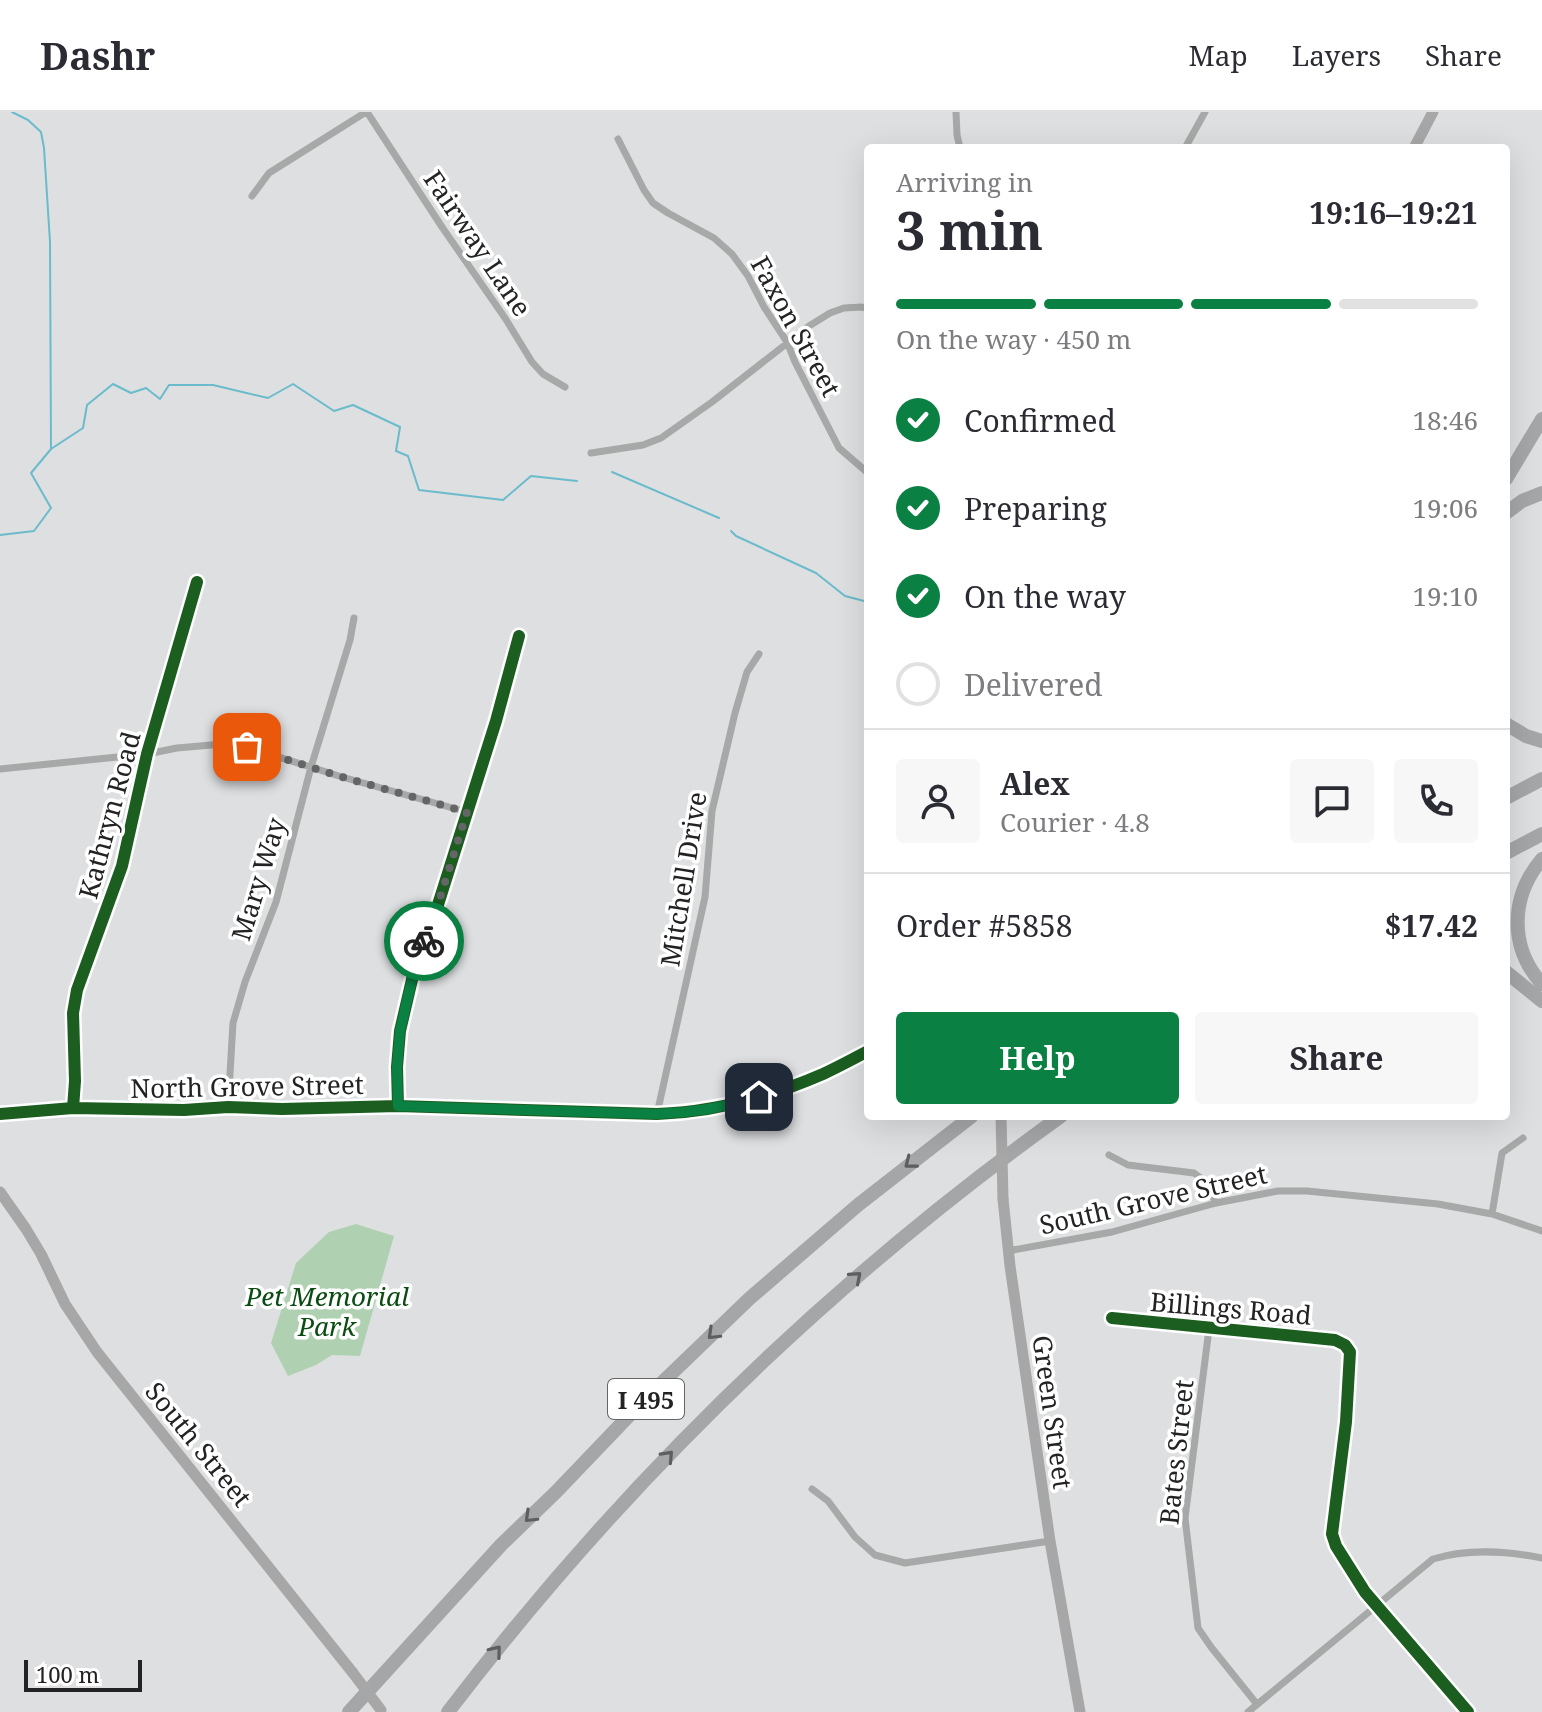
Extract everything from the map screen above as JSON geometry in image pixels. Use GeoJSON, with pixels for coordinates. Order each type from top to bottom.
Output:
{"type":"FeatureCollection","features":[{"type":"Feature","properties":{"kind":"highway"},"geometry":{"type":"LineString","coordinates":[[1510,472],[1542,419]]}},
{"type":"Feature","properties":{"kind":"highway"},"geometry":{"type":"LineString","coordinates":[[1510,510],[1542,493]]}},
{"type":"Feature","properties":{"kind":"highway"},"geometry":{"type":"LineString","coordinates":[[1510,726],[1542,741]]}},
{"type":"Feature","properties":{"kind":"highway"},"geometry":{"type":"LineString","coordinates":[[1510,796],[1542,779]]}},
{"type":"Feature","properties":{"kind":"highway"},"geometry":{"type":"LineString","coordinates":[[1510,851],[1542,834]]}},
{"type":"Feature","properties":{"kind":"highway"},"geometry":{"type":"LineString","coordinates":[[1542,859],[1522,893],[1517,925],[1520,946],[1542,984]]}},
{"type":"Feature","properties":{"kind":"highway"},"geometry":{"type":"LineString","coordinates":[[1510,975],[1542,1001]]}},
{"type":"Feature","properties":{"kind":"highway","name":"I 495"},"geometry":{"type":"LineString","coordinates":[[349,1712],[501,1545],[750,1298],[858,1205],[967,1120]]}},
{"type":"Feature","properties":{"kind":"highway","name":"I 495"},"geometry":{"type":"LineString","coordinates":[[448,1712],[587,1542],[753,1370],[904,1236],[1056,1120]]}},
{"type":"Feature","properties":{"kind":"main road"},"geometry":{"type":"LineString","coordinates":[[1416,144],[1433,112]]}},
{"type":"Feature","properties":{"kind":"main road","name":"Green Street"},"geometry":{"type":"LineString","coordinates":[[1001,1120],[1008,1251],[1050,1541],[1080,1712]]}},
{"type":"Feature","properties":{"kind":"main road","name":"South Street"},"geometry":{"type":"LineString","coordinates":[[0,1192],[26,1229],[65,1304],[97,1352],[382,1711]]}},
{"type":"Feature","properties":{"kind":"street"},"geometry":{"type":"LineString","coordinates":[[252,196],[269,173],[367,112]]}},
{"type":"Feature","properties":{"kind":"street","name":"Fairway Lane"},"geometry":{"type":"LineString","coordinates":[[367,112],[532,362],[543,374],[565,387]]}},
{"type":"Feature","properties":{"kind":"street"},"geometry":{"type":"LineString","coordinates":[[956,112],[959,144]]}},
{"type":"Feature","properties":{"kind":"street"},"geometry":{"type":"LineString","coordinates":[[1187,144],[1205,112]]}},
{"type":"Feature","properties":{"kind":"street","name":"Faxon Street"},"geometry":{"type":"LineString","coordinates":[[618,139],[653,203],[714,238],[732,254],[787,342],[839,448],[864,470]]}},
{"type":"Feature","properties":{"kind":"street"},"geometry":{"type":"LineString","coordinates":[[591,453],[643,445],[661,438],[830,313],[844,308],[864,308]]}},
{"type":"Feature","properties":{"kind":"street","name":"Kathryn Road"},"geometry":{"type":"LineString","coordinates":[[73,1108],[73,1013],[77,990],[122,866],[147,754],[197,582]]}},
{"type":"Feature","properties":{"kind":"street","name":"Mary Way"},"geometry":{"type":"LineString","coordinates":[[228,1107],[233,1023],[245,982],[276,902],[354,618]]}},
{"type":"Feature","properties":{"kind":"street"},"geometry":{"type":"LineString","coordinates":[[398,1106],[400,1031],[414,971],[496,721],[519,636]]}},
{"type":"Feature","properties":{"kind":"street","name":"Mitchell Drive"},"geometry":{"type":"LineString","coordinates":[[657,1114],[705,897],[712,811],[747,672],[759,654]]}},
{"type":"Feature","properties":{"kind":"street"},"geometry":{"type":"LineString","coordinates":[[0,769],[223,744],[247,747],[467,812]]}},
{"type":"Feature","properties":{"kind":"street","name":"North Grove Street"},"geometry":{"type":"LineString","coordinates":[[0,1114],[73,1108],[184,1110],[398,1106],[682,1113],[745,1101],[823,1074],[864,1053]]}},
{"type":"Feature","properties":{"kind":"street"},"geometry":{"type":"LineString","coordinates":[[1492,1214],[1502,1153],[1523,1138]]}},
{"type":"Feature","properties":{"kind":"street"},"geometry":{"type":"LineString","coordinates":[[1109,1155],[1128,1165],[1194,1173],[1205,1181],[1216,1203]]}},
{"type":"Feature","properties":{"kind":"street","name":"South Grove Street"},"geometry":{"type":"LineString","coordinates":[[1008,1251],[1112,1232],[1216,1203],[1278,1191],[1438,1204],[1492,1214],[1542,1231]]}},
{"type":"Feature","properties":{"kind":"street","name":"Billings Road"},"geometry":{"type":"LineString","coordinates":[[1112,1318],[1335,1340],[1345,1345],[1350,1352],[1346,1422],[1332,1534],[1336,1546],[1376,1605]]}},
{"type":"Feature","properties":{"kind":"street","name":"Bates Street"},"geometry":{"type":"LineString","coordinates":[[1209,1329],[1185,1518],[1198,1628],[1256,1703]]}},
{"type":"Feature","properties":{"kind":"street"},"geometry":{"type":"LineString","coordinates":[[812,1489],[828,1501],[855,1537],[875,1555],[905,1563],[1050,1541]]}},
{"type":"Feature","properties":{"kind":"street"},"geometry":{"type":"LineString","coordinates":[[1248,1712],[1433,1559],[1460,1552],[1511,1552],[1542,1558]]}},
{"type":"Feature","properties":{"kind":"street"},"geometry":{"type":"LineString","coordinates":[[1376,1605],[1468,1712]]}},
{"type":"Feature","properties":{"kind":"green space","name":"Pet Memorial Park"},"geometry":{"type":"Polygon","coordinates":[[[356,1224],[394,1236],[360,1356],[332,1355],[288,1376],[271,1343],[296,1263],[329,1232],[356,1224]]]}},
{"type":"Feature","properties":{"kind":"waterway"},"geometry":{"type":"LineString","coordinates":[[0,535],[34,531],[51,508],[31,473],[51,449],[50,242],[44,148],[41,132],[28,120],[12,112]]}},
{"type":"Feature","properties":{"kind":"waterway"},"geometry":{"type":"LineString","coordinates":[[51,449],[83,428],[87,405],[113,384],[131,393],[146,388],[160,399],[169,385],[213,385],[268,398],[293,384],[334,411],[353,405],[400,427],[396,451],[408,456],[419,490],[503,500],[531,476],[577,481]]}},
{"type":"Feature","properties":{"kind":"waterway"},"geometry":{"type":"LineString","coordinates":[[612,472],[719,518]]}},
{"type":"Feature","properties":{"kind":"waterway"},"geometry":{"type":"LineString","coordinates":[[731,531],[816,573],[845,596],[864,601]]}},
{"type":"Feature","properties":{"kind":"cycle path"},"geometry":{"type":"LineString","coordinates":[[73,1108],[73,1013],[77,990],[122,866],[147,754],[197,582]]}},
{"type":"Feature","properties":{"kind":"cycle path"},"geometry":{"type":"LineString","coordinates":[[398,1106],[400,1031],[414,971],[496,721],[519,636]]}},
{"type":"Feature","properties":{"kind":"cycle path"},"geometry":{"type":"LineString","coordinates":[[0,1114],[73,1108],[184,1110],[398,1106],[678,1113],[721,1107],[783,1090],[864,1053]]}},
{"type":"Feature","properties":{"kind":"cycle path"},"geometry":{"type":"LineString","coordinates":[[1112,1318],[1335,1340],[1345,1345],[1350,1352],[1346,1422],[1332,1534],[1336,1546],[1365,1592],[1468,1712]]}},
{"type":"Feature","properties":{"kind":"way so far"},"geometry":{"type":"LineString","coordinates":[[247,747],[467,812],[424,941]]}},
{"type":"Feature","properties":{"kind":"route"},"geometry":{"type":"LineString","coordinates":[[424,941],[400,1031],[398,1106],[657,1114],[731,1105],[759,1097]]}}]}
